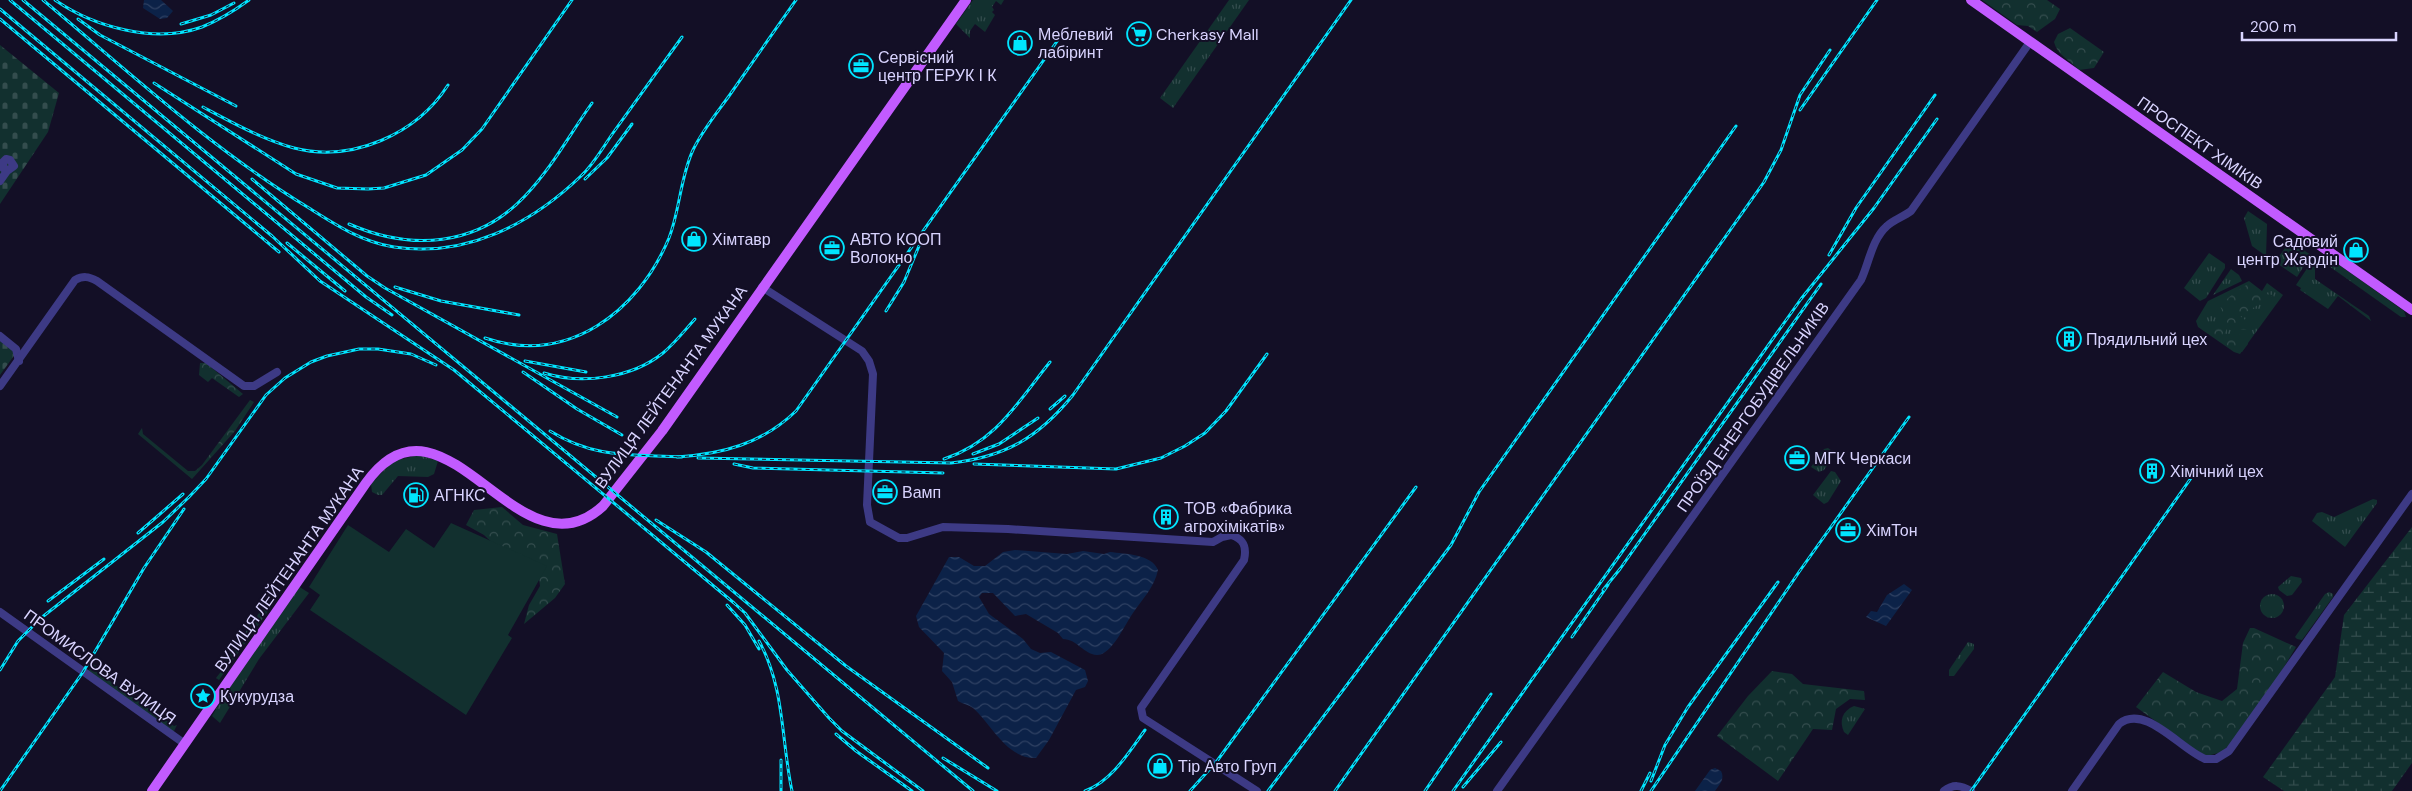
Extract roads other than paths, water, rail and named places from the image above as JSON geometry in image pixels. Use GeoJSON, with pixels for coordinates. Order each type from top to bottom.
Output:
{"type":"FeatureCollection","features":[{"type":"Feature","properties":{"kind":"main road","name":"ВУЛИЦЯ ЛЕЙТЕНАНТА МУКАНА"},"geometry":{"type":"LineString","coordinates":[[152,791],[366,483],[381,465],[400,455],[419,451],[430,453],[452,463],[539,520],[561,525],[580,521],[600,509],[622,484],[662,431],[966,0]]}},
{"type":"Feature","properties":{"kind":"main road","name":"ПРОСПЕКТ ХІМІКІВ"},"geometry":{"type":"LineString","coordinates":[[1970,0],[2412,310]]}},
{"type":"Feature","properties":{"kind":"street","name":"ПРОЇЗД ЕНЕРГОБУДІВЕЛЬНИКІВ"},"geometry":{"type":"LineString","coordinates":[[1497,791],[1860,280],[1879,234],[1888,224],[1911,211],[2030,42]]}},
{"type":"Feature","properties":{"kind":"street"},"geometry":{"type":"LineString","coordinates":[[0,181],[7,171]]}},
{"type":"Feature","properties":{"kind":"street"},"geometry":{"type":"LineString","coordinates":[[0,386],[75,280],[90,277],[244,386],[254,386],[277,372]]}},
{"type":"Feature","properties":{"kind":"street"},"geometry":{"type":"LineString","coordinates":[[762,287],[862,352],[869,362],[873,385],[867,505],[870,522],[876,526],[899,538],[906,538],[943,528],[1008,529],[1213,542],[1231,535],[1244,543],[1246,550],[1244,560],[1141,708],[1141,713],[1143,718],[1257,791]]}},
{"type":"Feature","properties":{"kind":"street"},"geometry":{"type":"LineString","coordinates":[[0,336],[16,349],[18,361]]}},
{"type":"Feature","properties":{"kind":"street"},"geometry":{"type":"LineString","coordinates":[[2072,791],[2119,724],[2130,718],[2145,719],[2205,759],[2216,759],[2229,752],[2412,494]]}},
{"type":"Feature","properties":{"kind":"street","name":"ПРОМИСЛОВА ВУЛИЦЯ"},"geometry":{"type":"LineString","coordinates":[[0,612],[185,744]]}},
{"type":"Feature","properties":{"kind":"street"},"geometry":{"type":"LineString","coordinates":[[1944,791],[1951,786],[1958,785],[1971,791]]}},
{"type":"Feature","properties":{"kind":"water"},"geometry":{"type":"Polygon","coordinates":[[[144,0],[161,0],[173,11],[167,18],[160,19],[143,8],[144,0]]]}},
{"type":"Feature","properties":{"kind":"water"},"geometry":{"type":"Polygon","coordinates":[[[1015,550],[1067,554],[1083,551],[1104,554],[1110,552],[1130,554],[1150,561],[1158,570],[1151,588],[1113,645],[1103,654],[1097,655],[1088,652],[1072,641],[1063,639],[1058,633],[1026,614],[1015,616],[993,593],[982,593],[979,597],[989,614],[1023,639],[1031,649],[1040,653],[1051,652],[1085,670],[1088,681],[1085,687],[1076,690],[1049,740],[1036,758],[1026,757],[1008,747],[973,708],[958,701],[952,682],[942,671],[944,653],[919,627],[916,616],[949,557],[959,557],[974,566],[985,566],[1003,552],[1015,550]]]}},
{"type":"Feature","properties":{"kind":"water"},"geometry":{"type":"Polygon","coordinates":[[[1904,584],[1912,590],[1886,626],[1866,617],[1871,611],[1877,612],[1887,595],[1904,584]]]}},
{"type":"Feature","properties":{"kind":"water"},"geometry":{"type":"Polygon","coordinates":[[[1715,768],[1721,771],[1722,777],[1715,791],[1695,791],[1710,770],[1715,768]]]}},
{"type":"Feature","properties":{"kind":"railway"},"geometry":{"type":"LineString","coordinates":[[10,0],[366,297],[392,315]]}},
{"type":"Feature","properties":{"kind":"railway"},"geometry":{"type":"LineString","coordinates":[[23,0],[973,791]]}},
{"type":"Feature","properties":{"kind":"railway"},"geometry":{"type":"LineString","coordinates":[[43,0],[205,136],[274,185],[329,221],[360,237],[382,245],[421,249],[447,247],[472,242],[496,234],[541,209],[562,193],[590,166],[682,37]]}},
{"type":"Feature","properties":{"kind":"railway"},"geometry":{"type":"LineString","coordinates":[[55,0],[71,10],[106,25],[145,33],[165,34],[184,32],[202,27],[226,15],[249,0]]}},
{"type":"Feature","properties":{"kind":"railway"},"geometry":{"type":"LineString","coordinates":[[154,83],[296,174],[337,188],[384,188],[426,175],[462,150],[482,129],[572,0]]}},
{"type":"Feature","properties":{"kind":"railway"},"geometry":{"type":"LineString","coordinates":[[485,338],[515,345],[544,345],[572,338],[596,326],[619,310],[639,289],[656,265],[669,238],[676,216],[685,172],[693,150],[796,0]]}},
{"type":"Feature","properties":{"kind":"railway"},"geometry":{"type":"LineString","coordinates":[[698,458],[951,463],[988,456],[1020,443],[1047,422],[1073,395],[1351,0]]}},
{"type":"Feature","properties":{"kind":"railway"},"geometry":{"type":"LineString","coordinates":[[1800,110],[1877,0]]}},
{"type":"Feature","properties":{"kind":"railway"},"geometry":{"type":"LineString","coordinates":[[181,24],[211,15],[234,3]]}},
{"type":"Feature","properties":{"kind":"railway"},"geometry":{"type":"LineString","coordinates":[[0,9],[272,236],[320,281],[454,370],[734,603],[745,613],[787,670],[842,731],[923,791]]}},
{"type":"Feature","properties":{"kind":"railway"},"geometry":{"type":"LineString","coordinates":[[0,19],[279,252]]}},
{"type":"Feature","properties":{"kind":"railway"},"geometry":{"type":"LineString","coordinates":[[78,19],[100,35],[236,106]]}},
{"type":"Feature","properties":{"kind":"railway"},"geometry":{"type":"LineString","coordinates":[[677,457],[694,456],[741,445],[769,432],[796,411],[1065,30]]}},
{"type":"Feature","properties":{"kind":"railway"},"geometry":{"type":"LineString","coordinates":[[1335,791],[1764,182],[1781,150],[1800,95],[1830,50]]}},
{"type":"Feature","properties":{"kind":"railway"},"geometry":{"type":"LineString","coordinates":[[203,107],[270,140],[294,148],[316,152],[338,151],[360,148],[401,130],[419,118],[448,85]]}},
{"type":"Feature","properties":{"kind":"railway"},"geometry":{"type":"LineString","coordinates":[[1829,255],[1856,208],[1935,95]]}},
{"type":"Feature","properties":{"kind":"railway"},"geometry":{"type":"LineString","coordinates":[[349,224],[372,233],[419,240],[442,239],[465,234],[486,226],[506,213],[534,186],[552,163],[592,103]]}},
{"type":"Feature","properties":{"kind":"railway"},"geometry":{"type":"LineString","coordinates":[[1453,791],[1801,299],[1874,208],[1937,119]]}},
{"type":"Feature","properties":{"kind":"railway"},"geometry":{"type":"LineString","coordinates":[[585,179],[607,158],[632,124]]}},
{"type":"Feature","properties":{"kind":"railway"},"geometry":{"type":"LineString","coordinates":[[1268,791],[1451,545],[1479,492],[1736,126]]}},
{"type":"Feature","properties":{"kind":"railway"},"geometry":{"type":"LineString","coordinates":[[252,179],[367,276],[385,288],[617,417]]}},
{"type":"Feature","properties":{"kind":"railway"},"geometry":{"type":"LineString","coordinates":[[287,243],[345,291]]}},
{"type":"Feature","properties":{"kind":"railway"},"geometry":{"type":"LineString","coordinates":[[886,311],[904,282],[919,246]]}},
{"type":"Feature","properties":{"kind":"railway"},"geometry":{"type":"LineString","coordinates":[[1603,590],[1620,569],[1821,284]]}},
{"type":"Feature","properties":{"kind":"railway"},"geometry":{"type":"LineString","coordinates":[[395,287],[441,301],[519,315]]}},
{"type":"Feature","properties":{"kind":"railway"},"geometry":{"type":"LineString","coordinates":[[544,373],[559,377],[590,379],[606,377],[637,368],[651,362],[663,353],[695,319]]}},
{"type":"Feature","properties":{"kind":"railway"},"geometry":{"type":"LineString","coordinates":[[0,670],[18,641],[41,618],[163,522],[189,497],[206,479],[266,395],[285,378],[311,362],[327,356],[359,349],[378,349],[411,354],[436,365]]}},
{"type":"Feature","properties":{"kind":"railway"},"geometry":{"type":"LineString","coordinates":[[974,464],[1116,469],[1161,458],[1205,433],[1226,411],[1267,354]]}},
{"type":"Feature","properties":{"kind":"railway"},"geometry":{"type":"LineString","coordinates":[[525,361],[586,372]]}},
{"type":"Feature","properties":{"kind":"railway"},"geometry":{"type":"LineString","coordinates":[[944,459],[962,452],[992,432],[1016,406],[1050,362]]}},
{"type":"Feature","properties":{"kind":"railway"},"geometry":{"type":"LineString","coordinates":[[523,372],[577,409],[622,435]]}},
{"type":"Feature","properties":{"kind":"railway"},"geometry":{"type":"LineString","coordinates":[[1050,409],[1065,396]]}},
{"type":"Feature","properties":{"kind":"railway"},"geometry":{"type":"LineString","coordinates":[[1651,791],[1799,572],[1909,417]]}},
{"type":"Feature","properties":{"kind":"railway"},"geometry":{"type":"LineString","coordinates":[[973,454],[999,444],[1038,418]]}},
{"type":"Feature","properties":{"kind":"railway"},"geometry":{"type":"LineString","coordinates":[[550,431],[567,440],[598,451],[630,455],[682,457]]}},
{"type":"Feature","properties":{"kind":"railway"},"geometry":{"type":"LineString","coordinates":[[734,464],[753,468],[943,473]]}},
{"type":"Feature","properties":{"kind":"railway"},"geometry":{"type":"LineString","coordinates":[[1971,791],[2196,471]]}},
{"type":"Feature","properties":{"kind":"railway"},"geometry":{"type":"LineString","coordinates":[[1190,791],[1217,761],[1416,487]]}},
{"type":"Feature","properties":{"kind":"railway"},"geometry":{"type":"LineString","coordinates":[[138,533],[183,494]]}},
{"type":"Feature","properties":{"kind":"railway"},"geometry":{"type":"LineString","coordinates":[[0,791],[83,672],[144,568],[184,509]]}},
{"type":"Feature","properties":{"kind":"railway"},"geometry":{"type":"LineString","coordinates":[[656,520],[706,552],[846,666],[988,768]]}},
{"type":"Feature","properties":{"kind":"railway"},"geometry":{"type":"LineString","coordinates":[[48,601],[104,559]]}},
{"type":"Feature","properties":{"kind":"railway"},"geometry":{"type":"LineString","coordinates":[[1651,781],[1665,745],[1688,707],[1778,582]]}},
{"type":"Feature","properties":{"kind":"railway"},"geometry":{"type":"LineString","coordinates":[[1572,637],[1608,585]]}},
{"type":"Feature","properties":{"kind":"railway"},"geometry":{"type":"LineString","coordinates":[[727,605],[745,625],[759,649]]}},
{"type":"Feature","properties":{"kind":"railway"},"geometry":{"type":"LineString","coordinates":[[759,641],[774,677],[792,791]]}},
{"type":"Feature","properties":{"kind":"railway"},"geometry":{"type":"LineString","coordinates":[[1425,791],[1491,694]]}},
{"type":"Feature","properties":{"kind":"railway"},"geometry":{"type":"LineString","coordinates":[[1085,791],[1112,773],[1145,730]]}},
{"type":"Feature","properties":{"kind":"railway"},"geometry":{"type":"LineString","coordinates":[[836,734],[856,751],[912,791]]}},
{"type":"Feature","properties":{"kind":"railway"},"geometry":{"type":"LineString","coordinates":[[1463,787],[1501,742]]}},
{"type":"Feature","properties":{"kind":"railway"},"geometry":{"type":"LineString","coordinates":[[943,758],[997,791]]}},
{"type":"Feature","properties":{"kind":"railway"},"geometry":{"type":"LineString","coordinates":[[781,760],[781,791]]}},
{"type":"Feature","properties":{"kind":"railway"},"geometry":{"type":"LineString","coordinates":[[1641,791],[1650,773]]}},
{"type":"Feature","properties":{"kind":"place","name":"Cherkasy Mall"},"geometry":{"type":"Point","coordinates":[1139,34]}},
{"type":"Feature","properties":{"kind":"place","name":"Меблевий лабіринт"},"geometry":{"type":"Point","coordinates":[1020,43]}},
{"type":"Feature","properties":{"kind":"place","name":"Сервісний центр ГЕРУК І К"},"geometry":{"type":"Point","coordinates":[861,66]}},
{"type":"Feature","properties":{"kind":"place","name":"Хімтавр"},"geometry":{"type":"Point","coordinates":[694,239]}},
{"type":"Feature","properties":{"kind":"place","name":"АВТО КООП Волокно"},"geometry":{"type":"Point","coordinates":[832,248]}},
{"type":"Feature","properties":{"kind":"place","name":"Садовий центр Жардін"},"geometry":{"type":"Point","coordinates":[2356,250]}},
{"type":"Feature","properties":{"kind":"place","name":"Прядильний цех"},"geometry":{"type":"Point","coordinates":[2069,339]}},
{"type":"Feature","properties":{"kind":"place","name":"МГК Черкаси"},"geometry":{"type":"Point","coordinates":[1797,458]}},
{"type":"Feature","properties":{"kind":"place","name":"Хімічний цех"},"geometry":{"type":"Point","coordinates":[2152,471]}},
{"type":"Feature","properties":{"kind":"place","name":"Вамп"},"geometry":{"type":"Point","coordinates":[885,492]}},
{"type":"Feature","properties":{"kind":"place","name":"АГНКС"},"geometry":{"type":"Point","coordinates":[416,495]}},
{"type":"Feature","properties":{"kind":"place","name":"ТОВ «Фабрика агрохімікатів»"},"geometry":{"type":"Point","coordinates":[1166,517]}},
{"type":"Feature","properties":{"kind":"place","name":"ХімТон"},"geometry":{"type":"Point","coordinates":[1848,530]}},
{"type":"Feature","properties":{"kind":"place","name":"Кукурудза"},"geometry":{"type":"Point","coordinates":[203,696]}},
{"type":"Feature","properties":{"kind":"place","name":"Тір Авто Груп"},"geometry":{"type":"Point","coordinates":[1160,766]}}]}
